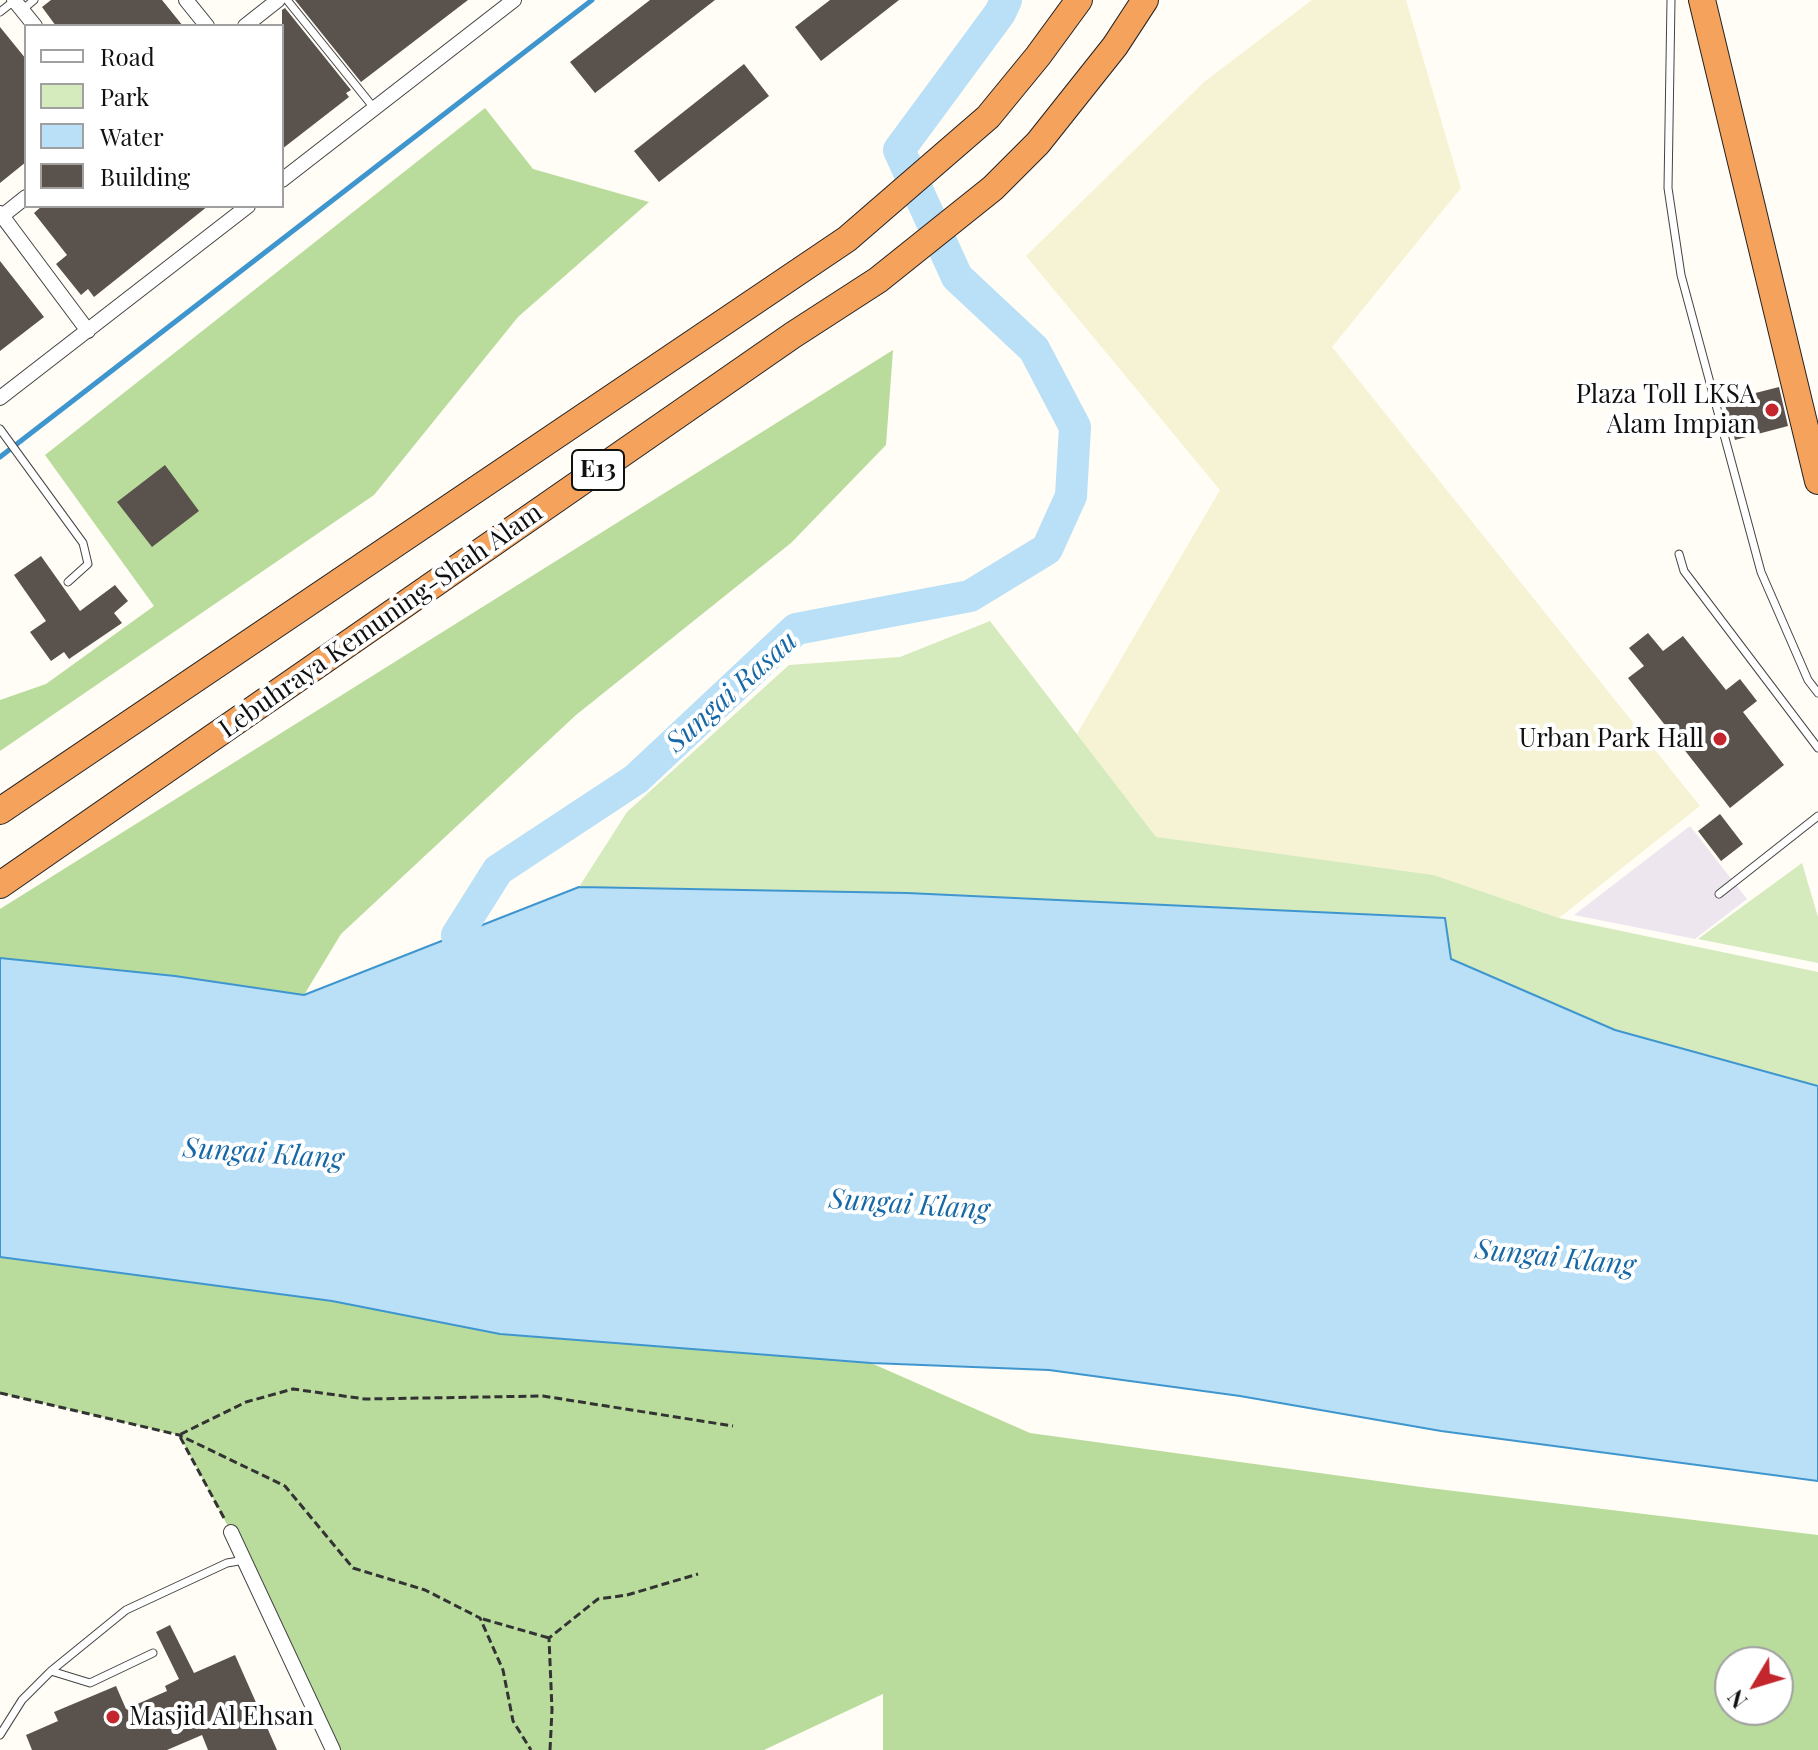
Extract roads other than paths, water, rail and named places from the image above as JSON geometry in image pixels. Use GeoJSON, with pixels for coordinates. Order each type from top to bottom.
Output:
{"type":"FeatureCollection","features":[{"type":"Feature","properties":{"kind":"highway","name":"Lebuhraya Kemuning-Shah Alam"},"geometry":{"type":"LineString","coordinates":[[0,811],[847,239],[988,117],[1079,0]]}},
{"type":"Feature","properties":{"kind":"highway","name":"Lebuhraya Kemuning-Shah Alam"},"geometry":{"type":"LineString","coordinates":[[0,885],[793,335],[878,280],[993,188],[1038,143],[1115,46],[1145,0]]}},
{"type":"Feature","properties":{"kind":"highway"},"geometry":{"type":"LineString","coordinates":[[1702,0],[1818,481]]}},
{"type":"Feature","properties":{"kind":"street"},"geometry":{"type":"LineString","coordinates":[[186,0],[205,24]]}},
{"type":"Feature","properties":{"kind":"street"},"geometry":{"type":"LineString","coordinates":[[248,24],[278,0]]}},
{"type":"Feature","properties":{"kind":"street"},"geometry":{"type":"LineString","coordinates":[[284,178],[514,0]]}},
{"type":"Feature","properties":{"kind":"street"},"geometry":{"type":"LineString","coordinates":[[21,3],[34,24]]}},
{"type":"Feature","properties":{"kind":"street"},"geometry":{"type":"LineString","coordinates":[[24,198],[1,215],[88,331]]}},
{"type":"Feature","properties":{"kind":"street"},"geometry":{"type":"LineString","coordinates":[[0,398],[245,208]]}},
{"type":"Feature","properties":{"kind":"street"},"geometry":{"type":"LineString","coordinates":[[231,1532],[333,1750]]}},
{"type":"Feature","properties":{"kind":"lane"},"geometry":{"type":"LineString","coordinates":[[287,0],[374,108]]}},
{"type":"Feature","properties":{"kind":"lane"},"geometry":{"type":"LineString","coordinates":[[1671,0],[1668,188],[1681,275],[1761,572],[1808,680],[1818,693]]}},
{"type":"Feature","properties":{"kind":"lane"},"geometry":{"type":"LineString","coordinates":[[0,12],[21,3]]}},
{"type":"Feature","properties":{"kind":"lane"},"geometry":{"type":"LineString","coordinates":[[0,429],[83,543],[88,564],[68,582]]}},
{"type":"Feature","properties":{"kind":"lane"},"geometry":{"type":"LineString","coordinates":[[1679,554],[1684,571],[1818,748]]}},
{"type":"Feature","properties":{"kind":"lane"},"geometry":{"type":"LineString","coordinates":[[1719,894],[1818,816]]}},
{"type":"Feature","properties":{"kind":"lane"},"geometry":{"type":"LineString","coordinates":[[0,1735],[22,1700],[51,1671],[126,1610],[227,1563],[245,1560]]}},
{"type":"Feature","properties":{"kind":"lane"},"geometry":{"type":"LineString","coordinates":[[51,1671],[90,1683],[153,1653]]}},
{"type":"Feature","properties":{"kind":"water","name":"Sungai Klang"},"geometry":{"type":"Polygon","coordinates":[[[579,887],[907,893],[1445,918],[1451,959],[1615,1030],[1818,1086],[1818,1481],[1441,1431],[1240,1396],[1049,1370],[871,1363],[500,1334],[332,1301],[0,1257],[0,958],[175,976],[304,995],[579,887]]]}},
{"type":"Feature","properties":{"kind":"waterway"},"geometry":{"type":"LineString","coordinates":[[0,457],[592,0]]}},
{"type":"Feature","properties":{"kind":"waterway","name":"Sungai Rasau"},"geometry":{"type":"LineString","coordinates":[[468,976],[457,935],[498,870],[636,779],[796,629],[970,596],[1047,549],[1071,496],[1075,427],[1034,349],[957,277],[899,150],[1000,13],[1006,0]]}},
{"type":"Feature","properties":{"kind":"place","name":"Plaza Toll LKSA Alam Impian"},"geometry":{"type":"Point","coordinates":[1772,410]}},
{"type":"Feature","properties":{"kind":"place","name":"Urban Park Hall"},"geometry":{"type":"Point","coordinates":[1720,739]}},
{"type":"Feature","properties":{"kind":"place","name":"Masjid Al Ehsan"},"geometry":{"type":"Point","coordinates":[113,1717]}}]}
